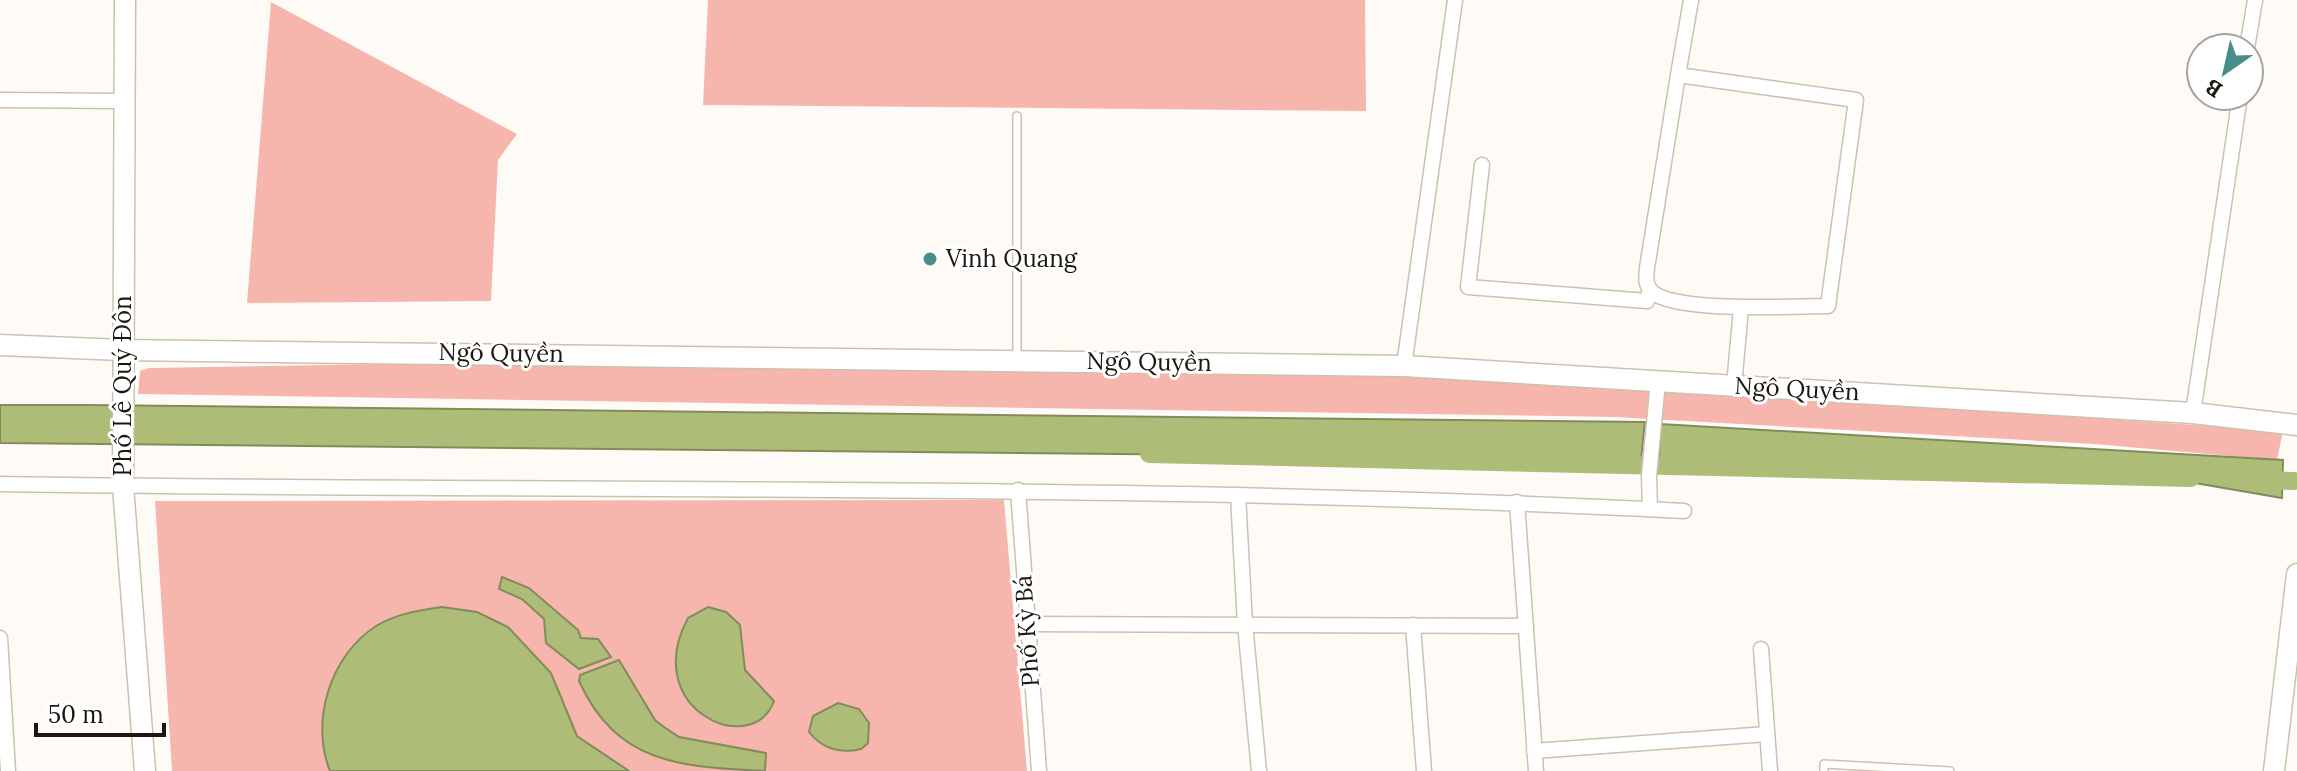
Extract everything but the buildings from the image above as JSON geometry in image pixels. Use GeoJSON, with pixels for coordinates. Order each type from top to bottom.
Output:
{"type":"FeatureCollection","features":[{"type":"Feature","properties":{"kind":"street","name":"Phố Lê Quý Đôn"},"geometry":{"type":"LineString","coordinates":[[125,0],[123,486],[145,771]]}},
{"type":"Feature","properties":{"kind":"street"},"geometry":{"type":"LineString","coordinates":[[1404,366],[1455,0]]}},
{"type":"Feature","properties":{"kind":"street"},"geometry":{"type":"LineString","coordinates":[[1678,75],[1856,100],[1828,306],[1741,308],[1665,299],[1650,290],[1646,282],[1647,268],[1678,75],[1691,0]]}},
{"type":"Feature","properties":{"kind":"street"},"geometry":{"type":"LineString","coordinates":[[2250,32],[2255,0]]}},
{"type":"Feature","properties":{"kind":"street"},"geometry":{"type":"LineString","coordinates":[[0,100],[125,101]]}},
{"type":"Feature","properties":{"kind":"street"},"geometry":{"type":"LineString","coordinates":[[2193,413],[2238,112]]}},
{"type":"Feature","properties":{"kind":"street"},"geometry":{"type":"LineString","coordinates":[[1482,165],[1468,287],[1647,301],[1650,290]]}},
{"type":"Feature","properties":{"kind":"street"},"geometry":{"type":"LineString","coordinates":[[1734,386],[1741,308]]}},
{"type":"Feature","properties":{"kind":"street","name":"Ngô Quyền"},"geometry":{"type":"LineString","coordinates":[[0,345],[122,350],[1404,366],[2193,413],[2297,425]]}},
{"type":"Feature","properties":{"kind":"street"},"geometry":{"type":"LineString","coordinates":[[1650,509],[1649,476],[1658,381]]}},
{"type":"Feature","properties":{"kind":"street"},"geometry":{"type":"LineString","coordinates":[[0,484],[1018,490],[1517,502],[1684,511]]}},
{"type":"Feature","properties":{"kind":"street","name":"Phố Kỳ Bá"},"geometry":{"type":"LineString","coordinates":[[1018,490],[1039,771]]}},
{"type":"Feature","properties":{"kind":"street"},"geometry":{"type":"LineString","coordinates":[[1238,495],[1245,624],[1259,771]]}},
{"type":"Feature","properties":{"kind":"street"},"geometry":{"type":"LineString","coordinates":[[1517,502],[1536,771]]}},
{"type":"Feature","properties":{"kind":"street"},"geometry":{"type":"LineString","coordinates":[[2274,771],[2292,667],[2297,574]]}},
{"type":"Feature","properties":{"kind":"street"},"geometry":{"type":"LineString","coordinates":[[1026,624],[1526,626]]}},
{"type":"Feature","properties":{"kind":"street"},"geometry":{"type":"LineString","coordinates":[[1413,625],[1424,771]]}},
{"type":"Feature","properties":{"kind":"street"},"geometry":{"type":"LineString","coordinates":[[0,638],[5,767]]}},
{"type":"Feature","properties":{"kind":"street"},"geometry":{"type":"LineString","coordinates":[[1761,649],[1770,771]]}},
{"type":"Feature","properties":{"kind":"street"},"geometry":{"type":"LineString","coordinates":[[1534,751],[1767,734]]}},
{"type":"Feature","properties":{"kind":"lane"},"geometry":{"type":"LineString","coordinates":[[1017,116],[1017,360]]}},
{"type":"Feature","properties":{"kind":"lane"},"geometry":{"type":"LineString","coordinates":[[1824,771],[1824,764],[1950,771]]}},
{"type":"Feature","properties":{"kind":"shaded area"},"geometry":{"type":"Polygon","coordinates":[[[708,0],[1365,0],[1366,111],[703,105],[708,0]]]}},
{"type":"Feature","properties":{"kind":"shaded area"},"geometry":{"type":"Polygon","coordinates":[[[271,2],[517,134],[498,160],[491,301],[247,303],[271,2]]]}},
{"type":"Feature","properties":{"kind":"shaded area"},"geometry":{"type":"Polygon","coordinates":[[[503,362],[1069,367],[1531,380],[2283,431],[2277,460],[2094,444],[1615,417],[138,394],[140,371],[149,368],[503,362]]]}},
{"type":"Feature","properties":{"kind":"shaded area"},"geometry":{"type":"Polygon","coordinates":[[[0,405],[1645,422],[1641,459],[0,443],[0,405]]]}},
{"type":"Feature","properties":{"kind":"shaded area"},"geometry":{"type":"Polygon","coordinates":[[[1660,424],[2283,460],[2282,498],[2166,478],[1659,466],[1660,424]]]}},
{"type":"Feature","properties":{"kind":"shaded area"},"geometry":{"type":"Polygon","coordinates":[[[1004,500],[1027,771],[172,771],[155,501],[1004,500]]]}},
{"type":"Feature","properties":{"kind":"shaded area"},"geometry":{"type":"Polygon","coordinates":[[[502,577],[529,588],[578,630],[581,638],[598,639],[611,657],[579,669],[546,643],[544,619],[522,599],[499,589],[502,577]]]}},
{"type":"Feature","properties":{"kind":"shaded area"},"geometry":{"type":"Polygon","coordinates":[[[442,607],[477,612],[508,627],[551,673],[577,736],[629,771],[330,771],[324,752],[324,711],[328,691],[347,654],[360,639],[384,622],[408,613],[442,607]]]}},
{"type":"Feature","properties":{"kind":"shaded area"},"geometry":{"type":"Polygon","coordinates":[[[708,607],[726,612],[740,625],[745,670],[774,701],[762,718],[744,726],[724,725],[704,716],[688,700],[678,678],[677,650],[688,618],[708,607]]]}},
{"type":"Feature","properties":{"kind":"shaded area"},"geometry":{"type":"Polygon","coordinates":[[[619,660],[655,720],[664,727],[679,737],[766,753],[765,771],[680,763],[633,745],[613,730],[595,709],[579,681],[580,675],[619,660]]]}},
{"type":"Feature","properties":{"kind":"shaded area"},"geometry":{"type":"Polygon","coordinates":[[[838,703],[859,709],[869,723],[868,743],[861,749],[832,749],[809,732],[813,716],[838,703]]]}},
{"type":"Feature","properties":{"kind":"waterway"},"geometry":{"type":"LineString","coordinates":[[1149,454],[2191,478]]}},
{"type":"Feature","properties":{"kind":"waterway"},"geometry":{"type":"LineString","coordinates":[[2261,480],[2294,481]]}},
{"type":"Feature","properties":{"kind":"place","name":"Vinh Quang"},"geometry":{"type":"Point","coordinates":[930,259]}}]}
